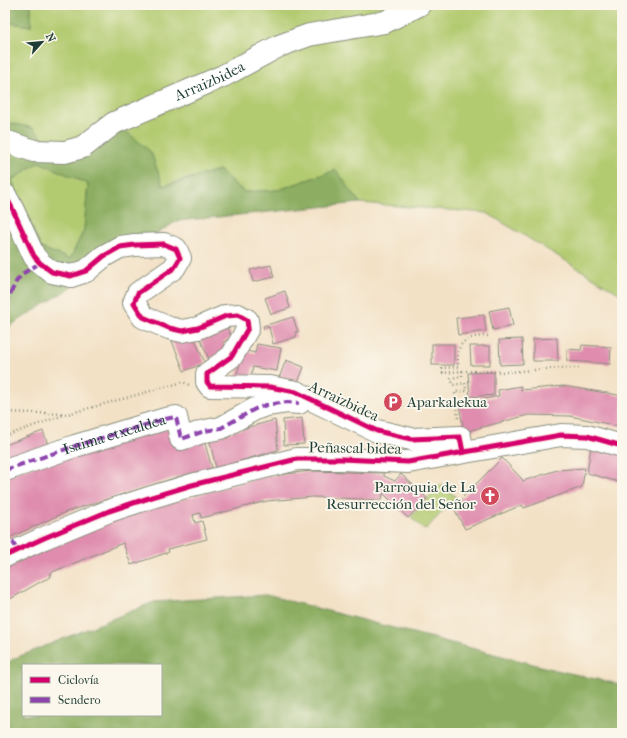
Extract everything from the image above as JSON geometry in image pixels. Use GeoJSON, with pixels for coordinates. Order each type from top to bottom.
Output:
{"type":"FeatureCollection","features":[{"type":"Feature","properties":{"kind":"street","name":"Arraizbidea"},"geometry":{"type":"LineString","coordinates":[[5,141],[34,151],[66,152],[77,149],[83,147],[114,123],[223,76],[279,46],[309,35],[385,22],[419,5]]}},
{"type":"Feature","properties":{"kind":"street","name":"Arraizbidea"},"geometry":{"type":"LineString","coordinates":[[5,195],[34,256],[40,263],[52,272],[71,276],[86,271],[104,256],[120,247],[164,244],[176,250],[180,258],[174,268],[138,293],[134,303],[143,317],[169,328],[182,331],[198,328],[226,316],[238,315],[247,320],[248,328],[232,356],[207,374],[207,382],[210,386],[270,387],[296,392],[380,432],[411,439],[460,437],[463,452]]}},
{"type":"Feature","properties":{"kind":"street","name":"Isaima etxealdea"},"geometry":{"type":"LineString","coordinates":[[5,470],[75,446],[165,419],[176,417],[181,439],[205,431],[221,428],[266,404],[287,402],[299,403]]}},
{"type":"Feature","properties":{"kind":"street","name":"Peñascal bidea"},"geometry":{"type":"LineString","coordinates":[[9,549],[109,511],[152,497],[192,485],[298,459],[408,462],[561,435],[587,436],[622,446]]}},
{"type":"Feature","properties":{"kind":"path"},"geometry":{"type":"LineString","coordinates":[[490,336],[479,336],[468,339],[462,343],[459,348],[458,366],[442,368],[443,373],[462,371],[507,372],[581,368]]}},
{"type":"Feature","properties":{"kind":"path"},"geometry":{"type":"LineString","coordinates":[[456,398],[455,392],[466,391],[465,383],[453,385],[451,378],[462,376],[462,371]]}},
{"type":"Feature","properties":{"kind":"path"},"geometry":{"type":"LineString","coordinates":[[5,436],[66,414],[183,382],[195,387]]}},
{"type":"Feature","properties":{"kind":"path"},"geometry":{"type":"LineString","coordinates":[[5,412],[66,414]]}},
{"type":"Feature","properties":{"kind":"green space"},"geometry":{"type":"Polygon","coordinates":[[[5,5],[31,5],[31,26],[11,23],[5,17],[5,5]]]}},
{"type":"Feature","properties":{"kind":"green space"},"geometry":{"type":"Polygon","coordinates":[[[31,5],[622,5],[622,295],[487,213],[360,203],[336,170],[278,190],[244,192],[219,170],[162,186],[151,152],[88,142],[48,143],[33,128],[5,122],[5,17],[11,23],[31,26],[31,5]]]}},
{"type":"Feature","properties":{"kind":"green space"},"geometry":{"type":"Polygon","coordinates":[[[5,122],[33,128],[48,143],[88,141],[126,131],[151,152],[163,186],[219,170],[244,192],[278,190],[336,170],[360,203],[177,221],[5,329],[5,122]],[[39,162],[12,180],[41,248],[70,259],[84,230],[88,184],[39,162]]]}},
{"type":"Feature","properties":{"kind":"green space"},"geometry":{"type":"Polygon","coordinates":[[[39,162],[88,184],[84,230],[70,259],[41,248],[12,180],[39,162]]]}},
{"type":"Feature","properties":{"kind":"green space"},"geometry":{"type":"Polygon","coordinates":[[[441,484],[456,497],[425,530],[411,517],[441,484]]]}},
{"type":"Feature","properties":{"kind":"green space"},"geometry":{"type":"Polygon","coordinates":[[[266,595],[556,670],[622,685],[622,733],[5,733],[5,665],[13,659],[154,602],[266,595]]]}},
{"type":"Feature","properties":{"kind":"building"},"geometry":{"type":"Polygon","coordinates":[[[271,265],[274,277],[253,282],[250,270],[271,265]]]}},
{"type":"Feature","properties":{"kind":"building"},"geometry":{"type":"Polygon","coordinates":[[[285,291],[290,308],[271,314],[265,298],[285,291]]]}},
{"type":"Feature","properties":{"kind":"building"},"geometry":{"type":"Polygon","coordinates":[[[509,307],[513,326],[493,330],[489,311],[509,307]]]}},
{"type":"Feature","properties":{"kind":"building"},"geometry":{"type":"Polygon","coordinates":[[[484,315],[486,331],[458,335],[456,318],[484,315]]]}},
{"type":"Feature","properties":{"kind":"building"},"geometry":{"type":"Polygon","coordinates":[[[293,317],[298,332],[295,332],[296,337],[273,344],[269,327],[264,329],[263,326],[293,317]]]}},
{"type":"Feature","properties":{"kind":"building"},"geometry":{"type":"Polygon","coordinates":[[[224,321],[232,338],[223,342],[227,351],[209,359],[197,332],[224,321]]]}},
{"type":"Feature","properties":{"kind":"building"},"geometry":{"type":"Polygon","coordinates":[[[192,333],[205,363],[184,371],[172,341],[192,333]]]}},
{"type":"Feature","properties":{"kind":"building"},"geometry":{"type":"Polygon","coordinates":[[[557,338],[558,361],[533,361],[533,339],[557,338]]]}},
{"type":"Feature","properties":{"kind":"building"},"geometry":{"type":"Polygon","coordinates":[[[522,339],[523,364],[500,365],[499,340],[522,339]]]}},
{"type":"Feature","properties":{"kind":"building"},"geometry":{"type":"Polygon","coordinates":[[[257,344],[281,348],[277,371],[253,367],[251,376],[236,379],[243,350],[255,353],[257,344]]]}},
{"type":"Feature","properties":{"kind":"building"},"geometry":{"type":"Polygon","coordinates":[[[432,344],[454,344],[454,365],[432,365],[432,344]]]}},
{"type":"Feature","properties":{"kind":"building"},"geometry":{"type":"Polygon","coordinates":[[[582,345],[611,347],[610,364],[567,361],[567,349],[581,350],[582,345]]]}},
{"type":"Feature","properties":{"kind":"building"},"geometry":{"type":"Polygon","coordinates":[[[470,346],[490,346],[490,365],[471,365],[470,346]]]}},
{"type":"Feature","properties":{"kind":"building"},"geometry":{"type":"Polygon","coordinates":[[[286,360],[304,367],[297,385],[279,378],[286,360]]]}},
{"type":"Feature","properties":{"kind":"building"},"geometry":{"type":"Polygon","coordinates":[[[494,372],[494,395],[470,397],[468,373],[494,372]]]}},
{"type":"Feature","properties":{"kind":"building"},"geometry":{"type":"Polygon","coordinates":[[[521,386],[521,390],[563,386],[622,396],[622,427],[570,416],[528,415],[464,432],[459,404],[499,396],[498,390],[521,386]]]}},
{"type":"Feature","properties":{"kind":"building"},"geometry":{"type":"Polygon","coordinates":[[[302,418],[304,444],[284,445],[283,420],[302,418]]]}},
{"type":"Feature","properties":{"kind":"building"},"geometry":{"type":"Polygon","coordinates":[[[275,420],[278,450],[216,468],[209,438],[275,420]]]}},
{"type":"Feature","properties":{"kind":"building"},"geometry":{"type":"Polygon","coordinates":[[[171,425],[204,440],[212,468],[184,475],[66,512],[9,538],[5,527],[5,475],[171,425]]]}},
{"type":"Feature","properties":{"kind":"building"},"geometry":{"type":"Polygon","coordinates":[[[43,431],[50,450],[5,466],[5,445],[43,431]]]}},
{"type":"Feature","properties":{"kind":"building"},"geometry":{"type":"Polygon","coordinates":[[[591,446],[622,454],[622,483],[587,473],[591,446]]]}},
{"type":"Feature","properties":{"kind":"building","name":"Parroquia de La Resurrección del Señor"},"geometry":{"type":"Polygon","coordinates":[[[502,458],[523,481],[557,470],[585,468],[582,487],[524,508],[522,505],[465,529],[453,507],[502,458]]]}},
{"type":"Feature","properties":{"kind":"building"},"geometry":{"type":"Polygon","coordinates":[[[311,471],[384,473],[384,476],[395,481],[401,474],[427,498],[408,518],[383,493],[382,500],[313,497],[267,501],[201,518],[200,513],[193,515],[195,523],[202,521],[207,539],[168,549],[169,552],[131,565],[123,543],[50,573],[51,577],[5,602],[5,567],[116,518],[261,477],[311,471]]]}},
{"type":"Feature","properties":{"kind":"marked path"},"geometry":{"type":"LineString","coordinates":[[5,305],[16,282],[22,274],[40,263]]}},
{"type":"Feature","properties":{"kind":"marked path"},"geometry":{"type":"LineString","coordinates":[[5,470],[75,446],[165,419],[176,417],[181,439],[205,431],[221,428],[255,409],[266,405],[287,402],[299,403]]}},
{"type":"Feature","properties":{"kind":"marked path"},"geometry":{"type":"LineString","coordinates":[[5,540],[7,545],[13,542],[17,550]]}},
{"type":"Feature","properties":{"kind":"cycle path"},"geometry":{"type":"LineString","coordinates":[[5,195],[34,256],[40,263],[52,272],[71,276],[86,271],[104,256],[120,247],[164,244],[176,249],[180,258],[174,268],[138,293],[134,303],[143,317],[169,328],[182,331],[198,328],[226,316],[238,315],[247,320],[248,328],[232,356],[207,374],[207,382],[210,386],[270,387],[296,392],[377,431],[411,439],[460,437],[463,452]]}},
{"type":"Feature","properties":{"kind":"cycle path"},"geometry":{"type":"LineString","coordinates":[[5,556],[109,511],[192,485],[297,459],[408,462],[561,435],[587,436],[622,446]]}},
{"type":"Feature","properties":{"kind":"place","name":"Aparkalekua"},"geometry":{"type":"Point","coordinates":[393,402]}},
{"type":"Feature","properties":{"kind":"place","name":"Parroquia de La Resurrección del Señor"},"geometry":{"type":"Point","coordinates":[490,496]}}]}
